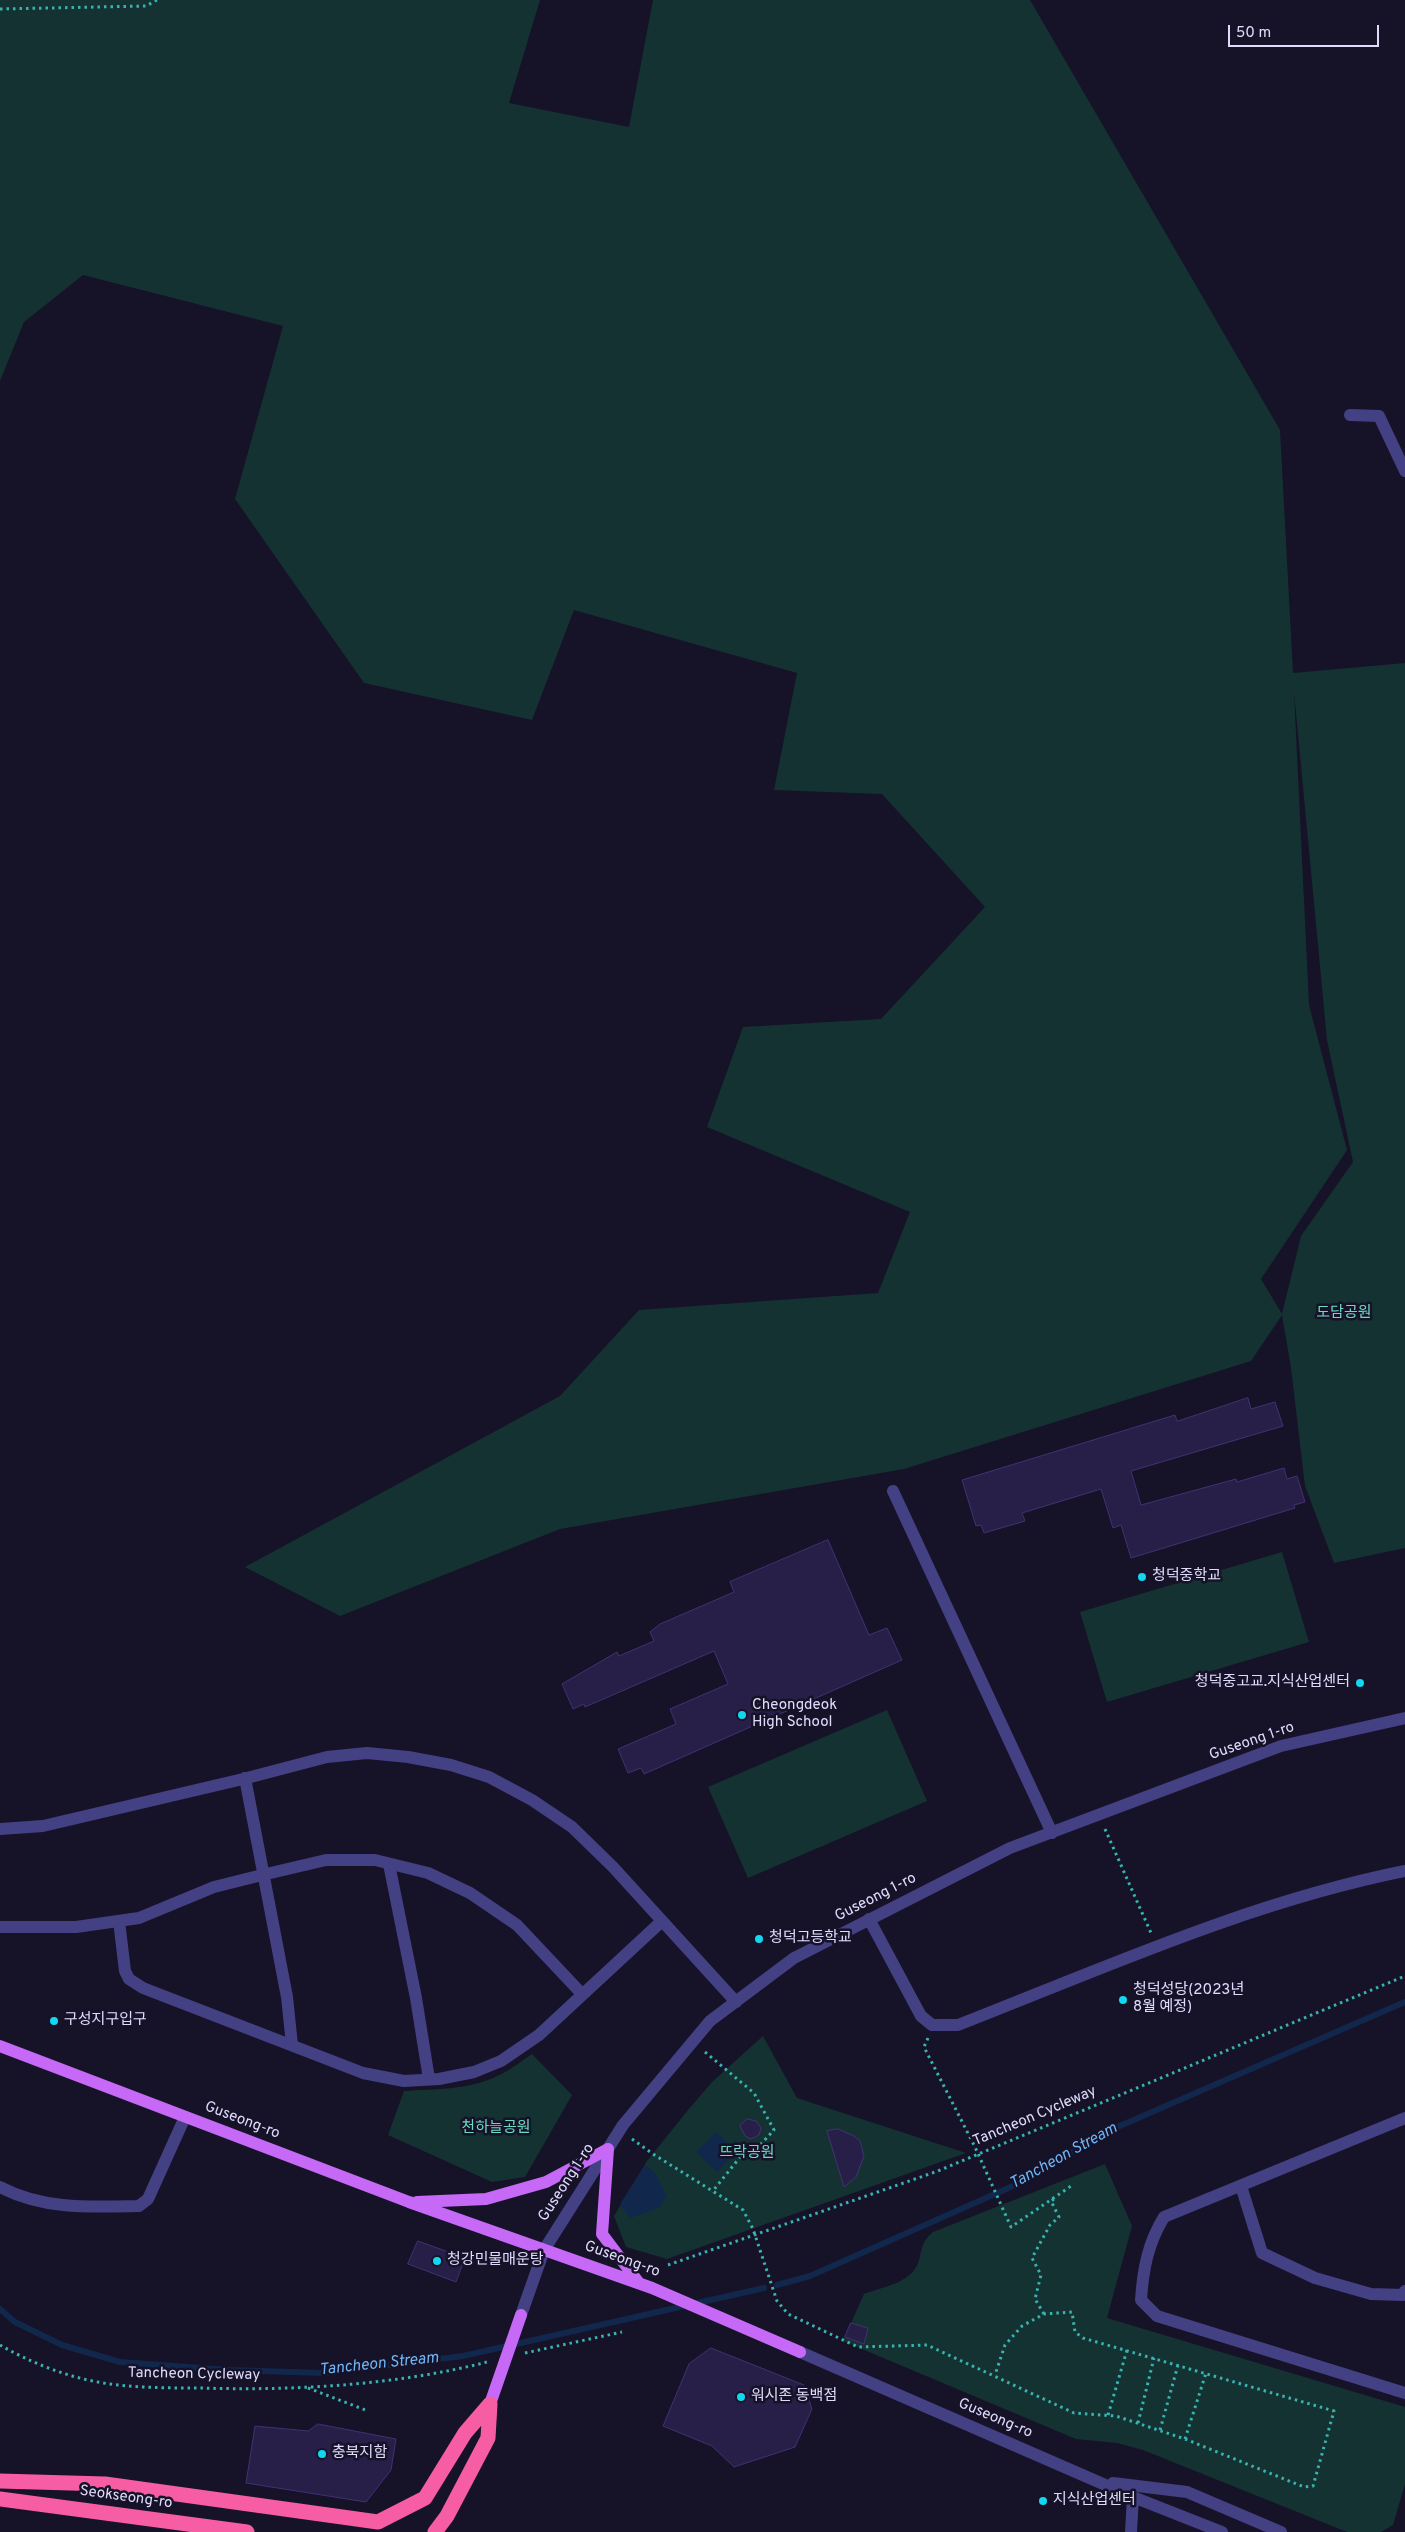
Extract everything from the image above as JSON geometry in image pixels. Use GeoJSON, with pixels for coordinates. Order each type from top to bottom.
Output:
{"type":"FeatureCollection","features":[{"type":"Feature","properties":{"kind":"highway"},"geometry":{"type":"LineString","coordinates":[[0,2481],[105,2484],[378,2522],[425,2498],[465,2433],[490,2404]]}},
{"type":"Feature","properties":{"kind":"highway"},"geometry":{"type":"LineString","coordinates":[[435,2532],[447,2516],[488,2438],[490,2404]]}},
{"type":"Feature","properties":{"kind":"highway","name":"Seokseong-ro"},"geometry":{"type":"LineString","coordinates":[[0,2499],[247,2532]]}},
{"type":"Feature","properties":{"kind":"main road","name":"Guseong-ro"},"geometry":{"type":"LineString","coordinates":[[0,2046],[409,2202],[639,2283],[800,2352]]}},
{"type":"Feature","properties":{"kind":"main road"},"geometry":{"type":"LineString","coordinates":[[409,2202],[486,2199],[546,2182],[608,2149]]}},
{"type":"Feature","properties":{"kind":"main road"},"geometry":{"type":"LineString","coordinates":[[608,2149],[602,2234],[639,2283]]}},
{"type":"Feature","properties":{"kind":"main road"},"geometry":{"type":"LineString","coordinates":[[490,2404],[521,2315]]}},
{"type":"Feature","properties":{"kind":"street"},"geometry":{"type":"LineString","coordinates":[[1350,416],[1379,416],[1405,471]]}},
{"type":"Feature","properties":{"kind":"street"},"geometry":{"type":"LineString","coordinates":[[893,1491],[1052,1833]]}},
{"type":"Feature","properties":{"kind":"street","name":"Guseong 1-ro"},"geometry":{"type":"LineString","coordinates":[[521,2315],[544,2250],[620,2130],[710,2021],[794,1958],[1010,1848],[1281,1746],[1405,1718]]}},
{"type":"Feature","properties":{"kind":"street"},"geometry":{"type":"LineString","coordinates":[[0,1830],[43,1826],[327,1757],[367,1753],[408,1756],[451,1765],[489,1777],[532,1800],[572,1827],[736,2002]]}},
{"type":"Feature","properties":{"kind":"street"},"geometry":{"type":"LineString","coordinates":[[245,1778],[287,1997],[292,2045]]}},
{"type":"Feature","properties":{"kind":"street"},"geometry":{"type":"LineString","coordinates":[[0,1927],[76,1928],[139,1918],[214,1887],[262,1874],[326,1860],[375,1860],[428,1873],[486,1904],[517,1925],[582,1994]]}},
{"type":"Feature","properties":{"kind":"street"},"geometry":{"type":"LineString","coordinates":[[389,1864],[416,1998],[429,2080]]}},
{"type":"Feature","properties":{"kind":"street"},"geometry":{"type":"LineString","coordinates":[[869,1919],[921,2016],[932,2025],[958,2025],[1157,1948],[1300,1896],[1405,1871]]}},
{"type":"Feature","properties":{"kind":"street"},"geometry":{"type":"LineString","coordinates":[[119,1921],[126,1972],[129,1980],[143,1988],[363,2073],[404,2081],[429,2080],[474,2072],[501,2061],[539,2035],[662,1921]]}},
{"type":"Feature","properties":{"kind":"street"},"geometry":{"type":"LineString","coordinates":[[0,2188],[20,2198],[66,2207],[139,2206],[148,2198],[185,2117]]}},
{"type":"Feature","properties":{"kind":"street"},"geometry":{"type":"LineString","coordinates":[[1405,2118],[1164,2216],[1154,2234],[1143,2270],[1141,2300],[1156,2316],[1405,2393]]}},
{"type":"Feature","properties":{"kind":"street"},"geometry":{"type":"LineString","coordinates":[[1241,2186],[1262,2253],[1315,2278],[1370,2294],[1403,2295],[1405,2291]]}},
{"type":"Feature","properties":{"kind":"street","name":"Guseong-ro"},"geometry":{"type":"LineString","coordinates":[[800,2352],[1133,2497],[1222,2532]]}},
{"type":"Feature","properties":{"kind":"street"},"geometry":{"type":"LineString","coordinates":[[1099,2482],[1187,2492],[1282,2532]]}},
{"type":"Feature","properties":{"kind":"street"},"geometry":{"type":"LineString","coordinates":[[1131,2532],[1133,2497]]}},
{"type":"Feature","properties":{"kind":"path"},"geometry":{"type":"LineString","coordinates":[[0,9],[146,6],[157,0]]}},
{"type":"Feature","properties":{"kind":"path"},"geometry":{"type":"LineString","coordinates":[[1099,1815],[1157,1948]]}},
{"type":"Feature","properties":{"kind":"path","name":"Tancheon Cycleway"},"geometry":{"type":"LineString","coordinates":[[668,2265],[938,2170],[1405,1976]]}},
{"type":"Feature","properties":{"kind":"path"},"geometry":{"type":"LineString","coordinates":[[693,2042],[754,2093],[774,2130],[760,2144],[745,2151],[712,2192]]}},
{"type":"Feature","properties":{"kind":"path"},"geometry":{"type":"LineString","coordinates":[[924,2047],[975,2147],[1011,2226],[1074,2184],[1051,2201],[1059,2217],[1050,2225],[1032,2258],[1041,2275],[1035,2299],[1044,2314]]}},
{"type":"Feature","properties":{"kind":"path"},"geometry":{"type":"LineString","coordinates":[[620,2130],[653,2154],[743,2210],[755,2235],[776,2301],[788,2314],[858,2348],[927,2346],[995,2375],[1074,2413],[1108,2415],[1185,2438],[1304,2487],[1313,2486],[1334,2412],[1083,2338],[1074,2332],[1072,2312],[1044,2314],[1022,2326],[1005,2345],[995,2375]]}},
{"type":"Feature","properties":{"kind":"path","name":"Tancheon Cycleway"},"geometry":{"type":"LineString","coordinates":[[0,2345],[32,2363],[109,2384],[229,2389],[306,2386],[394,2378]]}},
{"type":"Feature","properties":{"kind":"path"},"geometry":{"type":"LineString","coordinates":[[1108,2415],[1127,2350]]}},
{"type":"Feature","properties":{"kind":"path"},"geometry":{"type":"LineString","coordinates":[[1138,2423],[1154,2358]]}},
{"type":"Feature","properties":{"kind":"path"},"geometry":{"type":"LineString","coordinates":[[1160,2430],[1178,2365]]}},
{"type":"Feature","properties":{"kind":"path"},"geometry":{"type":"LineString","coordinates":[[1185,2438],[1206,2373]]}},
{"type":"Feature","properties":{"kind":"path"},"geometry":{"type":"LineString","coordinates":[[306,2386],[368,2411]]}},
{"type":"Feature","properties":{"kind":"green space","name":"도담공원"},"geometry":{"type":"Polygon","coordinates":[[[0,0],[540,0],[509,103],[629,127],[653,0],[1030,0],[1280,430],[1293,673],[1405,663],[1405,1548],[1334,1563],[1305,1486],[1291,1368],[1282,1315],[1251,1361],[904,1469],[560,1529],[340,1616],[245,1567],[560,1396],[639,1310],[878,1293],[910,1212],[707,1127],[743,1027],[881,1019],[985,907],[882,794],[774,790],[797,673],[574,610],[532,720],[364,683],[235,499],[283,326],[83,275],[24,322],[0,381],[0,0]],[[1294,692],[1309,1005],[1347,1150],[1261,1279],[1282,1314],[1301,1236],[1353,1162],[1327,1040],[1294,692]]]}},
{"type":"Feature","properties":{"kind":"green space"},"geometry":{"type":"Polygon","coordinates":[[[1282,1552],[1309,1642],[1107,1702],[1080,1612],[1282,1552]]]}},
{"type":"Feature","properties":{"kind":"green space"},"geometry":{"type":"Polygon","coordinates":[[[887,1710],[927,1801],[748,1878],[708,1787],[887,1710]]]}},
{"type":"Feature","properties":{"kind":"green space","name":"뜨락공원"},"geometry":{"type":"Polygon","coordinates":[[[763,2036],[797,2098],[966,2153],[667,2259],[626,2247],[614,2216],[647,2161],[712,2082],[763,2036]]]}},
{"type":"Feature","properties":{"kind":"green space","name":"천하늘공원"},"geometry":{"type":"Polygon","coordinates":[[[532,2054],[572,2095],[525,2177],[492,2182],[388,2135],[404,2091],[453,2088],[477,2084],[503,2073],[532,2054]]]}},
{"type":"Feature","properties":{"kind":"green space"},"geometry":{"type":"Polygon","coordinates":[[[1105,2164],[1132,2226],[1107,2318],[1405,2407],[1405,2484],[1393,2525],[1381,2532],[1347,2532],[1143,2450],[1117,2443],[1076,2439],[843,2341],[864,2294],[903,2280],[909,2275],[918,2263],[924,2243],[933,2232],[1105,2164]]]}},
{"type":"Feature","properties":{"kind":"water"},"geometry":{"type":"Polygon","coordinates":[[[716,2132],[737,2152],[717,2172],[696,2152],[716,2132]]]}},
{"type":"Feature","properties":{"kind":"water"},"geometry":{"type":"Polygon","coordinates":[[[645,2165],[655,2173],[667,2196],[659,2208],[630,2218],[620,2204],[645,2165]]]}},
{"type":"Feature","properties":{"kind":"building"},"geometry":{"type":"Polygon","coordinates":[[[1248,1398],[1251,1409],[1275,1402],[1283,1426],[1131,1471],[1141,1505],[1236,1479],[1237,1482],[1284,1468],[1287,1479],[1297,1476],[1305,1502],[1294,1505],[1295,1508],[1131,1558],[1121,1525],[1113,1528],[1101,1489],[1022,1513],[1025,1521],[984,1533],[981,1525],[976,1526],[962,1480],[1175,1415],[1177,1421],[1248,1398]]]}},
{"type":"Feature","properties":{"kind":"building"},"geometry":{"type":"Polygon","coordinates":[[[828,1540],[869,1635],[887,1628],[902,1660],[644,1774],[641,1768],[628,1773],[618,1749],[676,1724],[670,1709],[728,1684],[714,1651],[585,1707],[584,1704],[573,1709],[562,1684],[617,1652],[619,1656],[654,1641],[650,1632],[660,1624],[734,1592],[730,1582],[828,1540]]]}},
{"type":"Feature","properties":{"kind":"building"},"geometry":{"type":"Polygon","coordinates":[[[747,2119],[756,2121],[761,2128],[759,2135],[751,2139],[745,2136],[740,2126],[747,2119]]]}},
{"type":"Feature","properties":{"kind":"building"},"geometry":{"type":"Polygon","coordinates":[[[838,2129],[854,2136],[860,2141],[864,2156],[856,2177],[844,2187],[827,2131],[838,2129]]]}},
{"type":"Feature","properties":{"kind":"building","name":"청강민물매운탕"},"geometry":{"type":"Polygon","coordinates":[[[418,2241],[465,2258],[456,2282],[408,2264],[418,2241]]]}},
{"type":"Feature","properties":{"kind":"building"},"geometry":{"type":"Polygon","coordinates":[[[851,2323],[868,2328],[864,2344],[845,2337],[851,2323]]]}},
{"type":"Feature","properties":{"kind":"building","name":"워시존 동백점"},"geometry":{"type":"Polygon","coordinates":[[[711,2348],[804,2385],[812,2409],[795,2447],[734,2467],[712,2446],[663,2426],[689,2364],[711,2348]]]}},
{"type":"Feature","properties":{"kind":"building","name":"충북지함"},"geometry":{"type":"Polygon","coordinates":[[[318,2424],[396,2439],[391,2470],[366,2502],[246,2483],[255,2426],[308,2431],[318,2424]]]}},
{"type":"Feature","properties":{"kind":"waterway","name":"Tancheon Stream"},"geometry":{"type":"LineString","coordinates":[[777,2285],[810,2276],[1031,2178],[1099,2135],[1405,2002]]}},
{"type":"Feature","properties":{"kind":"waterway","name":"Tancheon Stream"},"geometry":{"type":"LineString","coordinates":[[0,2309],[15,2322],[62,2345],[120,2362],[228,2370],[324,2373],[463,2356],[764,2288]]}},
{"type":"Feature","properties":{"kind":"place","name":"청덕중학교"},"geometry":{"type":"Point","coordinates":[1142,1577]}},
{"type":"Feature","properties":{"kind":"place","name":"청덕중고교.지식산업센터"},"geometry":{"type":"Point","coordinates":[1360,1683]}},
{"type":"Feature","properties":{"kind":"place","name":"Cheongdeok High School"},"geometry":{"type":"Point","coordinates":[742,1715]}},
{"type":"Feature","properties":{"kind":"place","name":"청덕고등학교"},"geometry":{"type":"Point","coordinates":[759,1939]}},
{"type":"Feature","properties":{"kind":"place","name":"청덕성당(2023년 8월 예정)"},"geometry":{"type":"Point","coordinates":[1123,2000]}},
{"type":"Feature","properties":{"kind":"place","name":"구성지구입구"},"geometry":{"type":"Point","coordinates":[54,2021]}},
{"type":"Feature","properties":{"kind":"place","name":"청강민물매운탕"},"geometry":{"type":"Point","coordinates":[437,2261]}},
{"type":"Feature","properties":{"kind":"place","name":"워시존 동백점"},"geometry":{"type":"Point","coordinates":[741,2397]}},
{"type":"Feature","properties":{"kind":"place","name":"충북지함"},"geometry":{"type":"Point","coordinates":[322,2454]}},
{"type":"Feature","properties":{"kind":"place","name":"지식산업센터"},"geometry":{"type":"Point","coordinates":[1043,2501]}}]}
